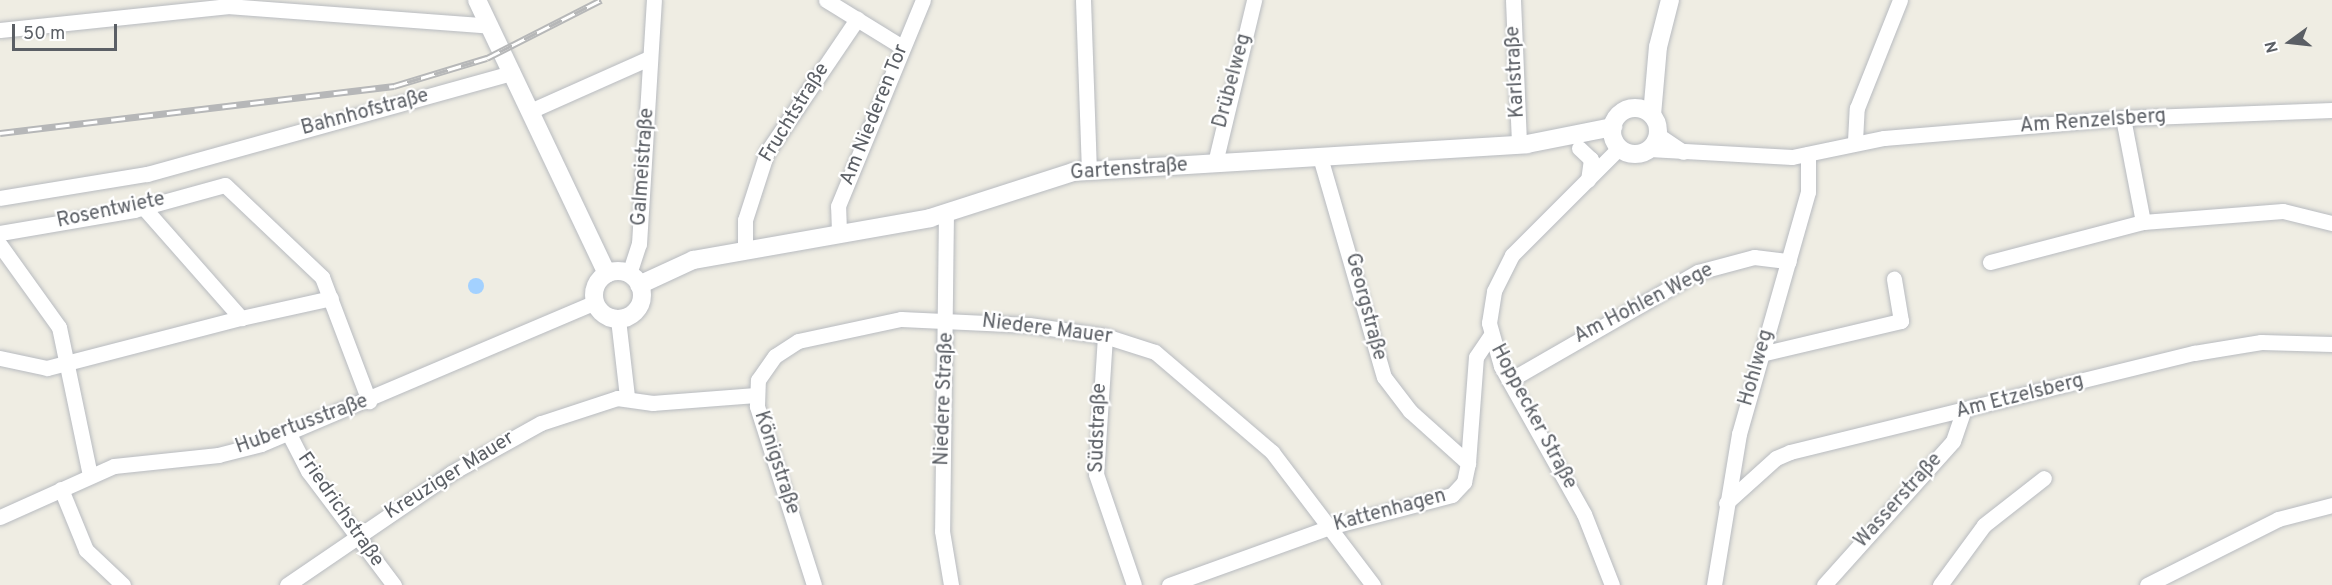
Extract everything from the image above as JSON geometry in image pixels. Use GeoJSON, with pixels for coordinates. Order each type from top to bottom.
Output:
{"type":"FeatureCollection","features":[{"type":"Feature","properties":{"kind":"street"},"geometry":{"type":"LineString","coordinates":[[477,0],[608,274]]}},
{"type":"Feature","properties":{"kind":"street","name":"Galmeistraße"},"geometry":{"type":"LineString","coordinates":[[634,280],[638,255],[654,0]]}},
{"type":"Feature","properties":{"kind":"street"},"geometry":{"type":"LineString","coordinates":[[826,0],[902,47]]}},
{"type":"Feature","properties":{"kind":"street","name":"Am Niederen Tor"},"geometry":{"type":"LineString","coordinates":[[839,232],[838,206],[923,0]]}},
{"type":"Feature","properties":{"kind":"street"},"geometry":{"type":"LineString","coordinates":[[1083,0],[1089,170]]}},
{"type":"Feature","properties":{"kind":"street","name":"Drübelweg"},"geometry":{"type":"LineString","coordinates":[[1215,163],[1254,0]]}},
{"type":"Feature","properties":{"kind":"street","name":"Karlstraße"},"geometry":{"type":"LineString","coordinates":[[1513,0],[1523,144]]}},
{"type":"Feature","properties":{"kind":"street"},"geometry":{"type":"LineString","coordinates":[[1654,142],[1652,115],[1658,47],[1670,0]]}},
{"type":"Feature","properties":{"kind":"street"},"geometry":{"type":"LineString","coordinates":[[1855,141],[1857,108],[1900,0]]}},
{"type":"Feature","properties":{"kind":"street"},"geometry":{"type":"LineString","coordinates":[[0,30],[227,6],[490,26]]}},
{"type":"Feature","properties":{"kind":"street","name":"Fruchtstraße"},"geometry":{"type":"LineString","coordinates":[[745,248],[745,220],[767,152],[857,19]]}},
{"type":"Feature","properties":{"kind":"street"},"geometry":{"type":"LineString","coordinates":[[1654,142],[1637,154],[1616,139],[1658,47]]}},
{"type":"Feature","properties":{"kind":"street"},"geometry":{"type":"LineString","coordinates":[[530,111],[649,58]]}},
{"type":"Feature","properties":{"kind":"street","name":"Bahnhofstraße"},"geometry":{"type":"LineString","coordinates":[[0,198],[147,174],[512,73]]}},
{"type":"Feature","properties":{"kind":"street"},"geometry":{"type":"LineString","coordinates":[[1629,109],[1652,115]]}},
{"type":"Feature","properties":{"kind":"street","name":"Am Renzelsberg"},"geometry":{"type":"LineString","coordinates":[[1808,154],[1855,141],[2123,118],[2332,110]]}},
{"type":"Feature","properties":{"kind":"street"},"geometry":{"type":"LineString","coordinates":[[2123,118],[2143,222]]}},
{"type":"Feature","properties":{"kind":"street","name":"Gartenstraße"},"geometry":{"type":"LineString","coordinates":[[634,280],[684,262],[745,248],[945,212],[1020,185],[1089,170],[1616,139]]}},
{"type":"Feature","properties":{"kind":"street","name":"Gartenstraße"},"geometry":{"type":"LineString","coordinates":[[1523,144],[1579,148],[1616,139]]}},
{"type":"Feature","properties":{"kind":"street","name":"Hoppecker Straße"},"geometry":{"type":"LineString","coordinates":[[1612,585],[1584,514],[1510,380],[1491,335],[1491,302],[1506,264],[1588,180],[1616,139]]}},
{"type":"Feature","properties":{"kind":"street"},"geometry":{"type":"LineString","coordinates":[[1654,142],[1686,153],[1808,154]]}},
{"type":"Feature","properties":{"kind":"street"},"geometry":{"type":"LineString","coordinates":[[1579,148],[1591,159],[1588,180]]}},
{"type":"Feature","properties":{"kind":"street","name":"Hohlweg"},"geometry":{"type":"LineString","coordinates":[[1714,585],[1726,503],[1761,354],[1808,192],[1808,154]]}},
{"type":"Feature","properties":{"kind":"street","name":"Georgstraße"},"geometry":{"type":"LineString","coordinates":[[1320,157],[1384,377],[1410,411],[1468,463]]}},
{"type":"Feature","properties":{"kind":"street","name":"Rosentwiete"},"geometry":{"type":"LineString","coordinates":[[0,233],[144,208],[220,183],[316,272],[332,298]]}},
{"type":"Feature","properties":{"kind":"street"},"geometry":{"type":"LineString","coordinates":[[144,208],[241,318]]}},
{"type":"Feature","properties":{"kind":"street"},"geometry":{"type":"LineString","coordinates":[[1990,262],[2143,222],[2283,211],[2332,222]]}},
{"type":"Feature","properties":{"kind":"street","name":"Niedere Straße"},"geometry":{"type":"LineString","coordinates":[[945,212],[947,320],[942,531],[951,585]]}},
{"type":"Feature","properties":{"kind":"street"},"geometry":{"type":"LineString","coordinates":[[0,245],[57,321],[68,364],[90,476]]}},
{"type":"Feature","properties":{"kind":"street","name":"Am Hohlen Wege"},"geometry":{"type":"LineString","coordinates":[[1510,380],[1698,272],[1754,257],[1789,261]]}},
{"type":"Feature","properties":{"kind":"street"},"geometry":{"type":"LineString","coordinates":[[608,274],[634,280],[639,306],[618,319],[604,315],[595,302],[597,284],[608,274]]}},
{"type":"Feature","properties":{"kind":"street"},"geometry":{"type":"LineString","coordinates":[[1761,354],[1901,321],[1894,279]]}},
{"type":"Feature","properties":{"kind":"street"},"geometry":{"type":"LineString","coordinates":[[0,358],[40,369],[68,364],[241,318],[332,298],[369,401]]}},
{"type":"Feature","properties":{"kind":"street","name":"Hubertusstraße"},"geometry":{"type":"LineString","coordinates":[[0,518],[90,476],[129,463],[218,455],[289,434],[595,302]]}},
{"type":"Feature","properties":{"kind":"street"},"geometry":{"type":"LineString","coordinates":[[618,319],[627,397]]}},
{"type":"Feature","properties":{"kind":"street","name":"Niedere Mauer"},"geometry":{"type":"LineString","coordinates":[[755,395],[766,366],[798,341],[883,321],[947,320],[1105,336],[1155,352],[1254,434],[1333,526],[1373,585]]}},
{"type":"Feature","properties":{"kind":"street","name":"Kattenhagen"},"geometry":{"type":"LineString","coordinates":[[1169,585],[1333,526],[1444,499],[1461,487],[1468,463],[1474,367],[1491,335]]}},
{"type":"Feature","properties":{"kind":"street","name":"Südstraße"},"geometry":{"type":"LineString","coordinates":[[1105,336],[1095,468],[1101,501],[1134,585]]}},
{"type":"Feature","properties":{"kind":"street","name":"Am Etzelsberg"},"geometry":{"type":"LineString","coordinates":[[1726,503],[1786,453],[1963,412],[2194,353],[2260,342],[2332,344]]}},
{"type":"Feature","properties":{"kind":"street","name":"Königstraße"},"geometry":{"type":"LineString","coordinates":[[627,397],[653,403],[755,395],[814,585]]}},
{"type":"Feature","properties":{"kind":"street","name":"Kreuziger Mauer"},"geometry":{"type":"LineString","coordinates":[[287,585],[356,536],[523,431],[627,397]]}},
{"type":"Feature","properties":{"kind":"street","name":"Wasserstraße"},"geometry":{"type":"LineString","coordinates":[[1824,585],[1953,441],[1963,412]]}},
{"type":"Feature","properties":{"kind":"street","name":"Friedrichstraße"},"geometry":{"type":"LineString","coordinates":[[289,434],[356,536],[394,585]]}},
{"type":"Feature","properties":{"kind":"street"},"geometry":{"type":"LineString","coordinates":[[1940,585],[1984,525],[2044,478]]}},
{"type":"Feature","properties":{"kind":"street"},"geometry":{"type":"LineString","coordinates":[[61,489],[86,550],[123,585]]}},
{"type":"Feature","properties":{"kind":"street"},"geometry":{"type":"LineString","coordinates":[[2146,585],[2278,519],[2332,505]]}},
{"type":"Feature","properties":{"kind":"water"},"geometry":{"type":"Polygon","coordinates":[[[476,278],[484,286],[476,294],[468,286],[476,278]]]}},
{"type":"Feature","properties":{"kind":"railway"},"geometry":{"type":"LineString","coordinates":[[0,133],[394,86],[487,58],[601,0]]}}]}
